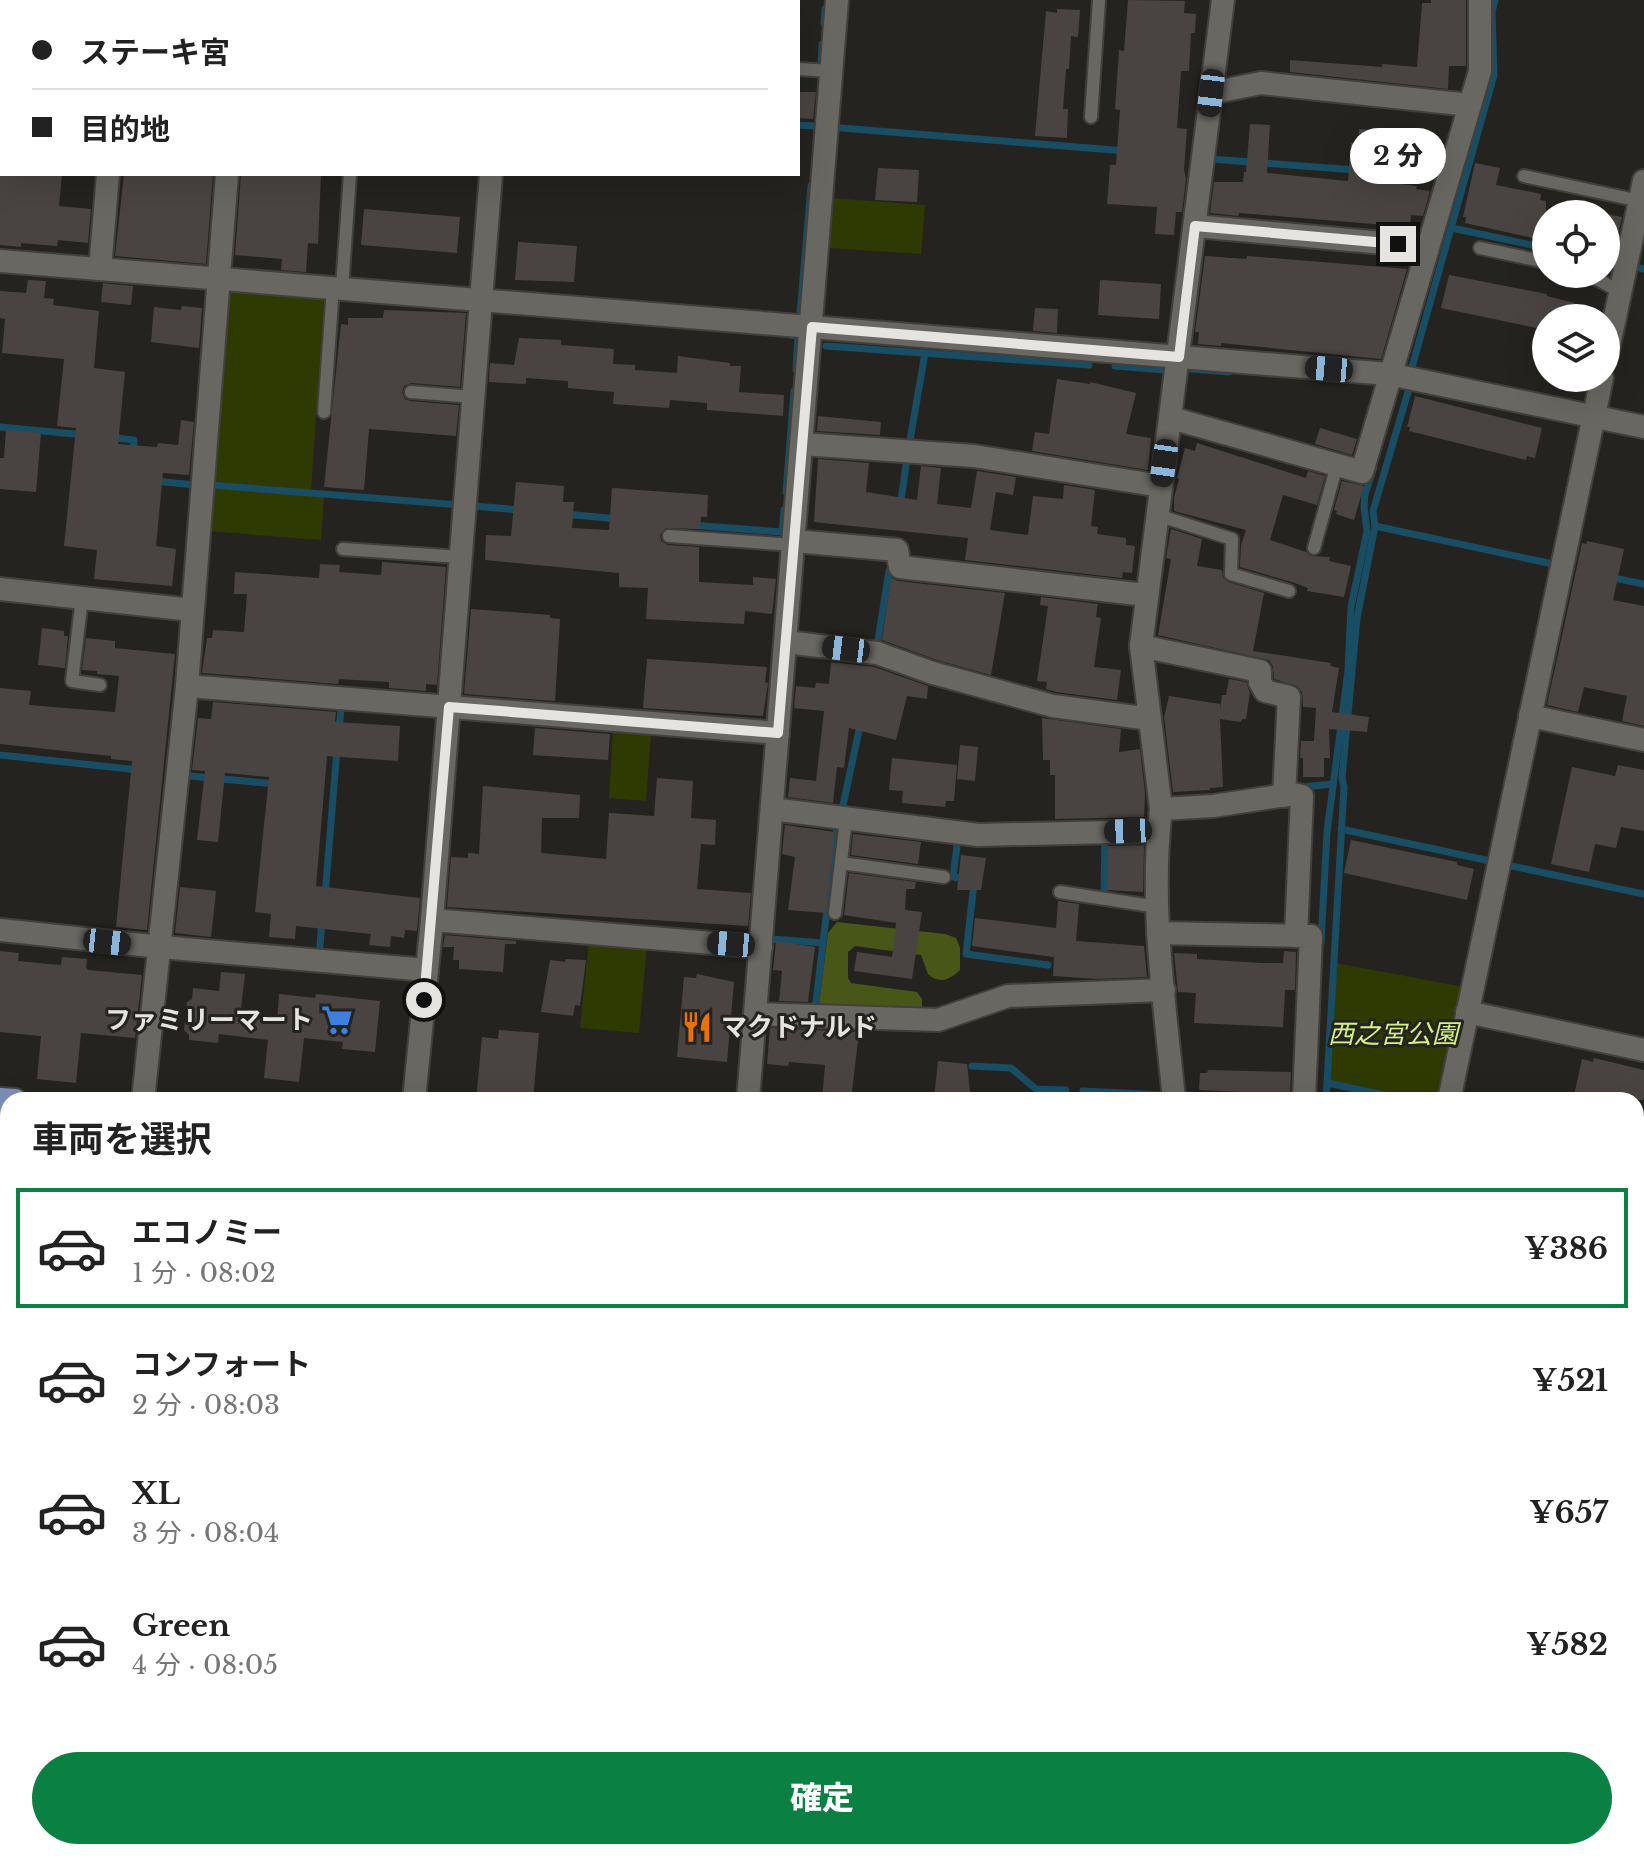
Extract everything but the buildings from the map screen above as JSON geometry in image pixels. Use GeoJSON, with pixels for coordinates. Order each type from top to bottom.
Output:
{"type":"FeatureCollection","features":[{"type":"Feature","properties":{"kind":"street"},"geometry":{"type":"LineString","coordinates":[[749,1092],[837,0]]}},
{"type":"Feature","properties":{"kind":"street"},"geometry":{"type":"LineString","coordinates":[[1173,1092],[1158,933],[1160,820],[1141,646],[1223,0]]}},
{"type":"Feature","properties":{"kind":"street"},"geometry":{"type":"LineString","coordinates":[[1171,418],[1362,472],[1399,376],[1427,247],[1480,71],[1480,0]]}},
{"type":"Feature","properties":{"kind":"street"},"geometry":{"type":"LineString","coordinates":[[1211,93],[1261,83],[1470,105]]}},
{"type":"Feature","properties":{"kind":"street"},"geometry":{"type":"LineString","coordinates":[[100,269],[108,176]]}},
{"type":"Feature","properties":{"kind":"street"},"geometry":{"type":"LineString","coordinates":[[144,1092],[187,686],[227,176]]}},
{"type":"Feature","properties":{"kind":"street"},"geometry":{"type":"LineString","coordinates":[[415,1092],[432,920],[491,176]]}},
{"type":"Feature","properties":{"kind":"street"},"geometry":{"type":"LineString","coordinates":[[1617,304],[1642,191]]}},
{"type":"Feature","properties":{"kind":"street"},"geometry":{"type":"LineString","coordinates":[[1195,226],[1427,247]]}},
{"type":"Feature","properties":{"kind":"street"},"geometry":{"type":"LineString","coordinates":[[0,261],[1399,376],[1644,427]]}},
{"type":"Feature","properties":{"kind":"street"},"geometry":{"type":"LineString","coordinates":[[1451,1092],[1599,392]]}},
{"type":"Feature","properties":{"kind":"street"},"geometry":{"type":"LineString","coordinates":[[802,444],[974,456],[1161,486]]}},
{"type":"Feature","properties":{"kind":"street"},"geometry":{"type":"LineString","coordinates":[[794,543],[897,550],[900,567],[1146,595]]}},
{"type":"Feature","properties":{"kind":"street"},"geometry":{"type":"LineString","coordinates":[[0,589],[192,610]]}},
{"type":"Feature","properties":{"kind":"street"},"geometry":{"type":"LineString","coordinates":[[786,642],[877,653],[933,673],[1053,706],[1150,719]]}},
{"type":"Feature","properties":{"kind":"street"},"geometry":{"type":"LineString","coordinates":[[1141,646],[1260,671],[1260,682],[1265,691],[1289,697],[1284,796]]}},
{"type":"Feature","properties":{"kind":"street"},"geometry":{"type":"LineString","coordinates":[[187,686],[778,733]]}},
{"type":"Feature","properties":{"kind":"street"},"geometry":{"type":"LineString","coordinates":[[1530,716],[1644,740]]}},
{"type":"Feature","properties":{"kind":"street"},"geometry":{"type":"LineString","coordinates":[[772,809],[978,835],[1160,820],[1213,806],[1302,796],[1296,936]]}},
{"type":"Feature","properties":{"kind":"street"},"geometry":{"type":"LineString","coordinates":[[432,920],[761,947]]}},
{"type":"Feature","properties":{"kind":"street"},"geometry":{"type":"LineString","coordinates":[[0,930],[427,970]]}},
{"type":"Feature","properties":{"kind":"street"},"geometry":{"type":"LineString","coordinates":[[1158,933],[1311,936],[1304,1092]]}},
{"type":"Feature","properties":{"kind":"street"},"geometry":{"type":"LineString","coordinates":[[755,1014],[938,1020],[1008,996],[1164,990]]}},
{"type":"Feature","properties":{"kind":"street"},"geometry":{"type":"LineString","coordinates":[[1467,1012],[1644,1050]]}},
{"type":"Feature","properties":{"kind":"lane"},"geometry":{"type":"LineString","coordinates":[[1091,117],[1099,0]]}},
{"type":"Feature","properties":{"kind":"lane"},"geometry":{"type":"LineString","coordinates":[[800,69],[831,71]]}},
{"type":"Feature","properties":{"kind":"lane"},"geometry":{"type":"LineString","coordinates":[[324,412],[350,176]]}},
{"type":"Feature","properties":{"kind":"lane"},"geometry":{"type":"LineString","coordinates":[[1524,176],[1642,191]]}},
{"type":"Feature","properties":{"kind":"lane"},"geometry":{"type":"LineString","coordinates":[[1480,248],[1532,259]]}},
{"type":"Feature","properties":{"kind":"lane"},"geometry":{"type":"LineString","coordinates":[[1613,288],[1620,292]]}},
{"type":"Feature","properties":{"kind":"lane"},"geometry":{"type":"LineString","coordinates":[[411,392],[474,397]]}},
{"type":"Feature","properties":{"kind":"lane"},"geometry":{"type":"LineString","coordinates":[[1314,548],[1337,465]]}},
{"type":"Feature","properties":{"kind":"lane"},"geometry":{"type":"LineString","coordinates":[[1157,515],[1232,539],[1231,574],[1289,591]]}},
{"type":"Feature","properties":{"kind":"lane"},"geometry":{"type":"LineString","coordinates":[[669,536],[794,543]]}},
{"type":"Feature","properties":{"kind":"lane"},"geometry":{"type":"LineString","coordinates":[[343,549],[461,557]]}},
{"type":"Feature","properties":{"kind":"lane"},"geometry":{"type":"LineString","coordinates":[[82,598],[72,681],[100,685]]}},
{"type":"Feature","properties":{"kind":"lane"},"geometry":{"type":"LineString","coordinates":[[835,913],[846,819]]}},
{"type":"Feature","properties":{"kind":"lane"},"geometry":{"type":"LineString","coordinates":[[841,863],[944,877]]}},
{"type":"Feature","properties":{"kind":"lane"},"geometry":{"type":"LineString","coordinates":[[1060,892],[1158,907]]}},
{"type":"Feature","properties":{"kind":"green space"},"geometry":{"type":"Polygon","coordinates":[[[831,198],[925,205],[921,254],[828,248],[831,198]]]}},
{"type":"Feature","properties":{"kind":"green space"},"geometry":{"type":"Polygon","coordinates":[[[227,290],[324,298],[311,490],[208,481],[227,290]]]}},
{"type":"Feature","properties":{"kind":"green space"},"geometry":{"type":"Polygon","coordinates":[[[211,487],[324,496],[321,540],[208,531],[211,487]]]}},
{"type":"Feature","properties":{"kind":"green space"},"geometry":{"type":"Polygon","coordinates":[[[613,730],[651,733],[646,801],[609,798],[613,730]]]}},
{"type":"Feature","properties":{"kind":"green space"},"geometry":{"type":"Polygon","coordinates":[[[837,922],[945,934],[956,938],[960,948],[960,970],[949,978],[936,979],[928,974],[921,955],[855,946],[848,952],[848,978],[851,983],[917,992],[922,999],[922,1008],[919,1011],[827,1010],[819,1004],[828,933],[837,922]]]}},
{"type":"Feature","properties":{"kind":"green space"},"geometry":{"type":"Polygon","coordinates":[[[589,940],[647,945],[639,1033],[580,1028],[589,940]]]}},
{"type":"Feature","properties":{"kind":"green space","name":"西之宮公園"},"geometry":{"type":"Polygon","coordinates":[[[1335,963],[1464,987],[1442,1092],[1379,1092],[1329,1081],[1335,963]]]}},
{"type":"Feature","properties":{"kind":"waterway"},"geometry":{"type":"LineString","coordinates":[[1326,1092],[1344,787],[1342,778],[1357,618],[1375,526],[1373,511],[1494,75],[1492,12],[1495,0]]}},
{"type":"Feature","properties":{"kind":"waterway"},"geometry":{"type":"LineString","coordinates":[[824,23],[825,9]]}},
{"type":"Feature","properties":{"kind":"waterway"},"geometry":{"type":"LineString","coordinates":[[821,64],[822,44]]}},
{"type":"Feature","properties":{"kind":"waterway"},"geometry":{"type":"LineString","coordinates":[[800,125],[814,126]]}},
{"type":"Feature","properties":{"kind":"waterway"},"geometry":{"type":"LineString","coordinates":[[841,128],[1126,151]]}},
{"type":"Feature","properties":{"kind":"waterway"},"geometry":{"type":"LineString","coordinates":[[1211,159],[1356,170]]}},
{"type":"Feature","properties":{"kind":"waterway"},"geometry":{"type":"LineString","coordinates":[[1393,172],[1442,176]]}},
{"type":"Feature","properties":{"kind":"waterway"},"geometry":{"type":"LineString","coordinates":[[800,314],[811,186]]}},
{"type":"Feature","properties":{"kind":"waterway"},"geometry":{"type":"LineString","coordinates":[[1452,228],[1532,245]]}},
{"type":"Feature","properties":{"kind":"waterway"},"geometry":{"type":"LineString","coordinates":[[1635,267],[1644,269]]}},
{"type":"Feature","properties":{"kind":"waterway"},"geometry":{"type":"LineString","coordinates":[[790,335],[798,336],[796,370]]}},
{"type":"Feature","properties":{"kind":"waterway"},"geometry":{"type":"LineString","coordinates":[[826,346],[1089,365]]}},
{"type":"Feature","properties":{"kind":"waterway"},"geometry":{"type":"LineString","coordinates":[[909,446],[925,353]]}},
{"type":"Feature","properties":{"kind":"waterway"},"geometry":{"type":"LineString","coordinates":[[1115,366],[1166,370]]}},
{"type":"Feature","properties":{"kind":"waterway"},"geometry":{"type":"LineString","coordinates":[[1191,369],[1229,372]]}},
{"type":"Feature","properties":{"kind":"waterway"},"geometry":{"type":"LineString","coordinates":[[786,492],[794,391]]}},
{"type":"Feature","properties":{"kind":"waterway"},"geometry":{"type":"LineString","coordinates":[[0,427],[85,435]]}},
{"type":"Feature","properties":{"kind":"waterway"},"geometry":{"type":"LineString","coordinates":[[109,437],[134,440],[133,454]]}},
{"type":"Feature","properties":{"kind":"waterway"},"geometry":{"type":"LineString","coordinates":[[900,507],[907,459]]}},
{"type":"Feature","properties":{"kind":"waterway"},"geometry":{"type":"LineString","coordinates":[[1321,942],[1327,832],[1348,671],[1351,607],[1367,531],[1365,494],[1374,467]]}},
{"type":"Feature","properties":{"kind":"waterway"},"geometry":{"type":"LineString","coordinates":[[154,481],[196,485]]}},
{"type":"Feature","properties":{"kind":"waterway"},"geometry":{"type":"LineString","coordinates":[[212,485],[460,505]]}},
{"type":"Feature","properties":{"kind":"waterway"},"geometry":{"type":"LineString","coordinates":[[474,506],[520,510]]}},
{"type":"Feature","properties":{"kind":"waterway"},"geometry":{"type":"LineString","coordinates":[[691,525],[782,532],[784,510]]}},
{"type":"Feature","properties":{"kind":"waterway"},"geometry":{"type":"LineString","coordinates":[[564,514],[619,519]]}},
{"type":"Feature","properties":{"kind":"waterway"},"geometry":{"type":"LineString","coordinates":[[1375,526],[1553,564]]}},
{"type":"Feature","properties":{"kind":"waterway"},"geometry":{"type":"LineString","coordinates":[[877,646],[889,571]]}},
{"type":"Feature","properties":{"kind":"waterway"},"geometry":{"type":"LineString","coordinates":[[1609,577],[1644,584]]}},
{"type":"Feature","properties":{"kind":"waterway"},"geometry":{"type":"LineString","coordinates":[[339,729],[341,710]]}},
{"type":"Feature","properties":{"kind":"waterway"},"geometry":{"type":"LineString","coordinates":[[847,811],[842,810],[861,721]]}},
{"type":"Feature","properties":{"kind":"waterway"},"geometry":{"type":"LineString","coordinates":[[325,896],[337,749]]}},
{"type":"Feature","properties":{"kind":"waterway"},"geometry":{"type":"LineString","coordinates":[[0,755],[139,770]]}},
{"type":"Feature","properties":{"kind":"waterway"},"geometry":{"type":"LineString","coordinates":[[190,776],[276,784]]}},
{"type":"Feature","properties":{"kind":"waterway"},"geometry":{"type":"LineString","coordinates":[[1303,787],[1333,784]]}},
{"type":"Feature","properties":{"kind":"waterway"},"geometry":{"type":"LineString","coordinates":[[815,1009],[837,827]]}},
{"type":"Feature","properties":{"kind":"waterway"},"geometry":{"type":"LineString","coordinates":[[1341,829],[1490,861]]}},
{"type":"Feature","properties":{"kind":"waterway"},"geometry":{"type":"LineString","coordinates":[[958,838],[953,877],[965,879]]}},
{"type":"Feature","properties":{"kind":"waterway"},"geometry":{"type":"LineString","coordinates":[[1104,893],[1105,838]]}},
{"type":"Feature","properties":{"kind":"waterway"},"geometry":{"type":"LineString","coordinates":[[1507,865],[1644,894]]}},
{"type":"Feature","properties":{"kind":"waterway"},"geometry":{"type":"LineString","coordinates":[[974,883],[966,954],[1048,965]]}},
{"type":"Feature","properties":{"kind":"waterway"},"geometry":{"type":"LineString","coordinates":[[320,946],[322,920]]}},
{"type":"Feature","properties":{"kind":"waterway"},"geometry":{"type":"LineString","coordinates":[[772,939],[823,943]]}},
{"type":"Feature","properties":{"kind":"waterway"},"geometry":{"type":"LineString","coordinates":[[972,1066],[1011,1068],[1036,1089],[1066,1090]]}},
{"type":"Feature","properties":{"kind":"waterway"},"geometry":{"type":"LineString","coordinates":[[1327,1083],[1370,1092]]}},
{"type":"Feature","properties":{"kind":"waterway"},"geometry":{"type":"LineString","coordinates":[[1083,1091],[1103,1092]]}},
{"type":"Feature","properties":{"kind":"place","name":"ファミリーマート"},"geometry":{"type":"Point","coordinates":[337,1020]}},
{"type":"Feature","properties":{"kind":"place","name":"マクドナルド"},"geometry":{"type":"Point","coordinates":[697,1027]}},
{"type":"Feature","properties":{"kind":"route"},"geometry":{"type":"LineString","coordinates":[[424,1000],[449,707],[778,733],[812,327],[1179,357],[1195,226],[1398,244]]}}]}
